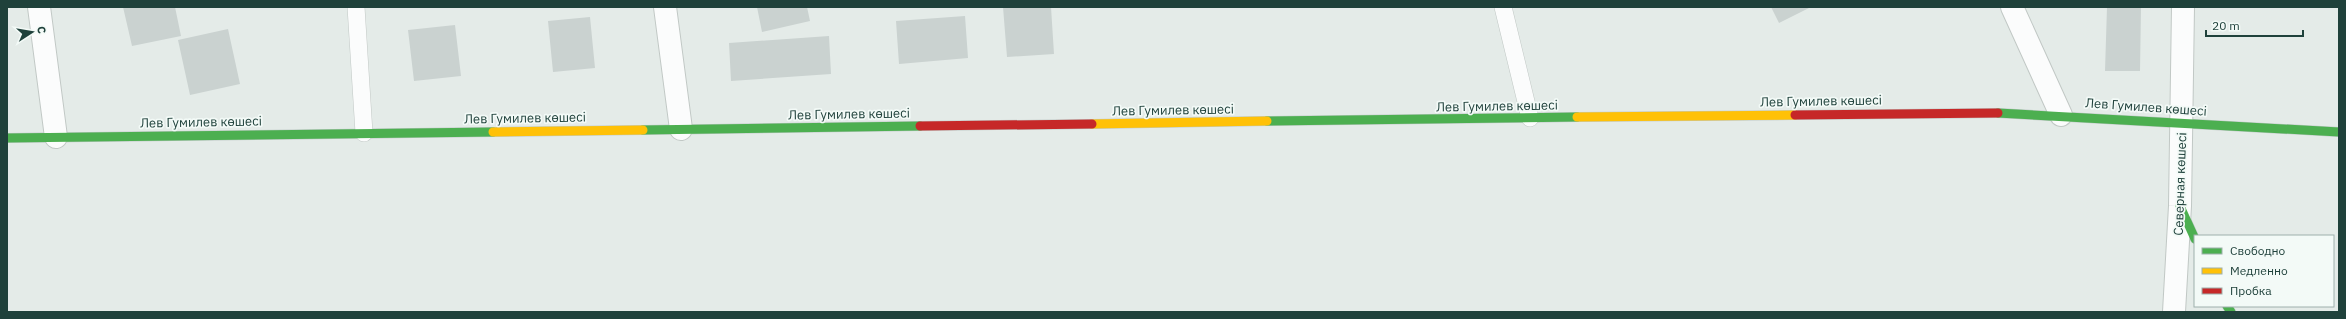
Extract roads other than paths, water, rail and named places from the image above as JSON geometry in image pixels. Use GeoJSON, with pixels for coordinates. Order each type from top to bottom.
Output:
{"type":"FeatureCollection","features":[{"type":"Feature","properties":{"kind":"main road","name":"Лев Гумилев көшесі"},"geometry":{"type":"LineString","coordinates":[[7,138],[1989,112],[2339,132]]}},
{"type":"Feature","properties":{"kind":"main road"},"geometry":{"type":"LineString","coordinates":[[2180,206],[2194,237]]}},
{"type":"Feature","properties":{"kind":"street"},"geometry":{"type":"LineString","coordinates":[[39,7],[56,137]]}},
{"type":"Feature","properties":{"kind":"street"},"geometry":{"type":"LineString","coordinates":[[665,7],[681,129]]}},
{"type":"Feature","properties":{"kind":"street"},"geometry":{"type":"LineString","coordinates":[[2012,7],[2061,115]]}},
{"type":"Feature","properties":{"kind":"street","name":"Северная көшесі"},"geometry":{"type":"LineString","coordinates":[[2174,312],[2180,206],[2183,7]]}},
{"type":"Feature","properties":{"kind":"lane"},"geometry":{"type":"LineString","coordinates":[[356,7],[364,133]]}},
{"type":"Feature","properties":{"kind":"lane"},"geometry":{"type":"LineString","coordinates":[[1503,7],[1530,118]]}}]}
